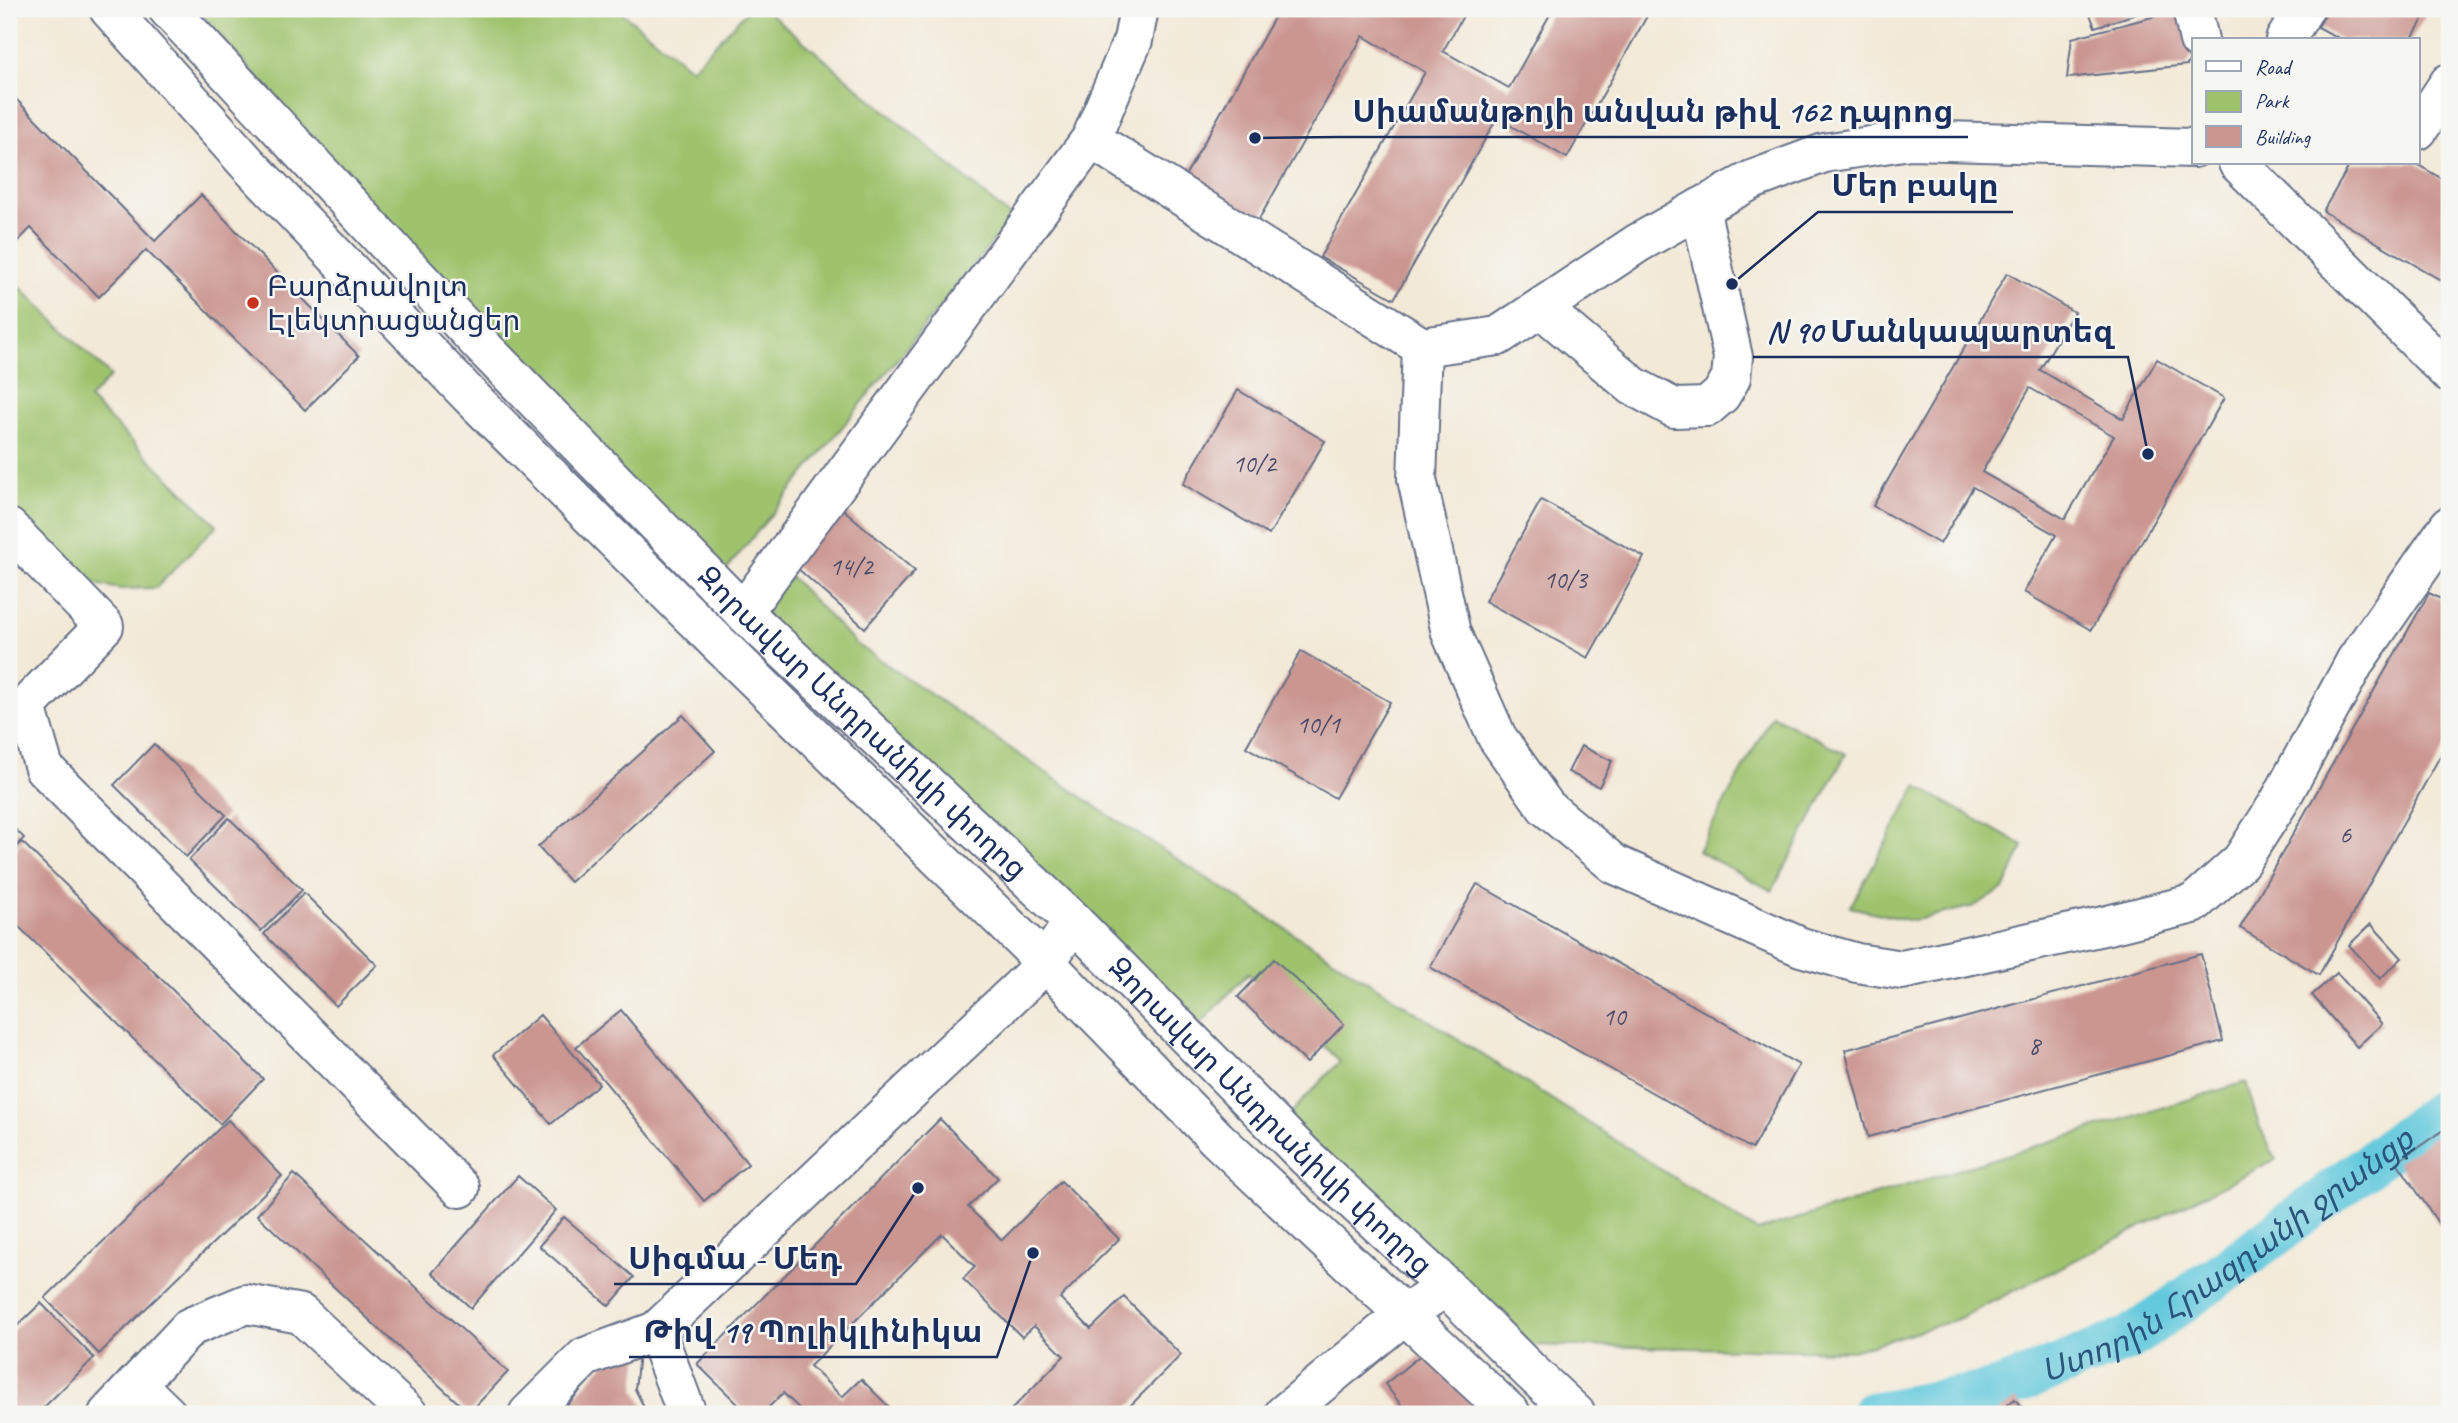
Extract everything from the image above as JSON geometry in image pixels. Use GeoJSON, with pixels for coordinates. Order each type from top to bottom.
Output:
{"type":"FeatureCollection","features":[{"type":"Feature","properties":{"kind":"main road","name":"Զորավար Անդրանիկի փողոց"},"geometry":{"type":"LineString","coordinates":[[109,9],[247,163],[458,384],[716,641],[1046,963],[1217,1139],[1511,1414]]}},
{"type":"Feature","properties":{"kind":"main road","name":"Զորավար Անդրանիկի փողոց"},"geometry":{"type":"LineString","coordinates":[[168,9],[483,347],[743,612],[1073,921],[1305,1156],[1577,1414]]}},
{"type":"Feature","properties":{"kind":"main road"},"geometry":{"type":"LineString","coordinates":[[716,641],[743,612],[1091,139],[1133,40],[1139,9]]}},
{"type":"Feature","properties":{"kind":"main road"},"geometry":{"type":"LineString","coordinates":[[2192,9],[2199,38]]}},
{"type":"Feature","properties":{"kind":"main road"},"geometry":{"type":"LineString","coordinates":[[2286,38],[2304,9]]}},
{"type":"Feature","properties":{"kind":"main road"},"geometry":{"type":"LineString","coordinates":[[2420,127],[2449,83]]}},
{"type":"Feature","properties":{"kind":"main road"},"geometry":{"type":"LineString","coordinates":[[1091,139],[1422,347],[1498,336],[1638,243],[1700,208],[1752,180],[1824,153],[1910,140],[2192,148]]}},
{"type":"Feature","properties":{"kind":"main road"},"geometry":{"type":"LineString","coordinates":[[2239,164],[2449,373]]}},
{"type":"Feature","properties":{"kind":"main road"},"geometry":{"type":"LineString","coordinates":[[1541,308],[1633,386],[1674,408],[1707,407],[1721,395],[1731,377],[1733,357],[1700,208]]}},
{"type":"Feature","properties":{"kind":"main road"},"geometry":{"type":"LineString","coordinates":[[1422,347],[1417,479],[1451,633],[1497,737],[1546,807],[1614,864],[1801,947],[1857,963],[1902,970],[2193,904],[2242,861],[2279,802],[2356,660],[2449,526]]}},
{"type":"Feature","properties":{"kind":"main road"},"geometry":{"type":"LineString","coordinates":[[9,528],[104,626],[26,706],[44,768],[460,1188]]}},
{"type":"Feature","properties":{"kind":"main road"},"geometry":{"type":"LineString","coordinates":[[528,1414],[585,1357],[656,1331],[1046,963],[1073,921]]}},
{"type":"Feature","properties":{"kind":"main road"},"geometry":{"type":"LineString","coordinates":[[1283,1414],[1405,1314],[1446,1287]]}},
{"type":"Feature","properties":{"kind":"main road"},"geometry":{"type":"LineString","coordinates":[[108,1414],[190,1327],[246,1304],[300,1314],[408,1414]]}},
{"type":"Feature","properties":{"kind":"main road"},"geometry":{"type":"LineString","coordinates":[[656,1331],[687,1414]]}},
{"type":"Feature","properties":{"kind":"main road"},"geometry":{"type":"LineString","coordinates":[[136,1384],[167,1414]]}},
{"type":"Feature","properties":{"kind":"green space"},"geometry":{"type":"Polygon","coordinates":[[[197,9],[618,9],[691,69],[749,9],[765,9],[1012,218],[714,585],[519,376],[197,9]]]}},
{"type":"Feature","properties":{"kind":"green space"},"geometry":{"type":"Polygon","coordinates":[[[9,276],[111,376],[89,399],[217,525],[156,588],[121,589],[99,585],[80,577],[9,507],[9,276]]]}},
{"type":"Feature","properties":{"kind":"green space"},"geometry":{"type":"Polygon","coordinates":[[[790,576],[855,643],[1110,816],[1757,1231],[2246,1082],[2259,1126],[2276,1159],[1958,1319],[1852,1351],[1519,1345],[1272,1133],[1340,1061],[1248,973],[1180,1046],[748,626],[790,576]]]}},
{"type":"Feature","properties":{"kind":"green space"},"geometry":{"type":"Polygon","coordinates":[[[1772,715],[1846,754],[1772,891],[1698,851],[1772,715]]]}},
{"type":"Feature","properties":{"kind":"green space"},"geometry":{"type":"Polygon","coordinates":[[[1917,786],[2023,846],[2005,888],[1974,906],[1912,921],[1850,907],[1917,786]]]}},
{"type":"Feature","properties":{"kind":"building"},"geometry":{"type":"Polygon","coordinates":[[[1279,9],[1467,9],[1443,51],[1509,88],[1553,9],[1651,9],[1567,158],[1497,118],[1394,299],[1320,257],[1425,72],[1363,36],[1258,221],[1184,178],[1279,9]]]}},
{"type":"Feature","properties":{"kind":"building"},"geometry":{"type":"Polygon","coordinates":[[[2088,9],[2152,9],[2095,27],[2088,9]]]}},
{"type":"Feature","properties":{"kind":"building"},"geometry":{"type":"Polygon","coordinates":[[[2328,9],[2429,9],[2412,38],[2338,38],[2318,27],[2328,9]]]}},
{"type":"Feature","properties":{"kind":"building"},"geometry":{"type":"Polygon","coordinates":[[[2179,10],[2192,55],[2187,65],[2067,78],[2072,38],[2179,10]]]}},
{"type":"Feature","properties":{"kind":"building"},"geometry":{"type":"Polygon","coordinates":[[[9,92],[155,241],[201,195],[359,356],[305,410],[146,250],[99,297],[31,228],[15,244],[9,238],[9,92]]]}},
{"type":"Feature","properties":{"kind":"building"},"geometry":{"type":"Polygon","coordinates":[[[2350,164],[2417,164],[2449,183],[2449,285],[2323,211],[2350,164]]]}},
{"type":"Feature","properties":{"kind":"building"},"geometry":{"type":"Polygon","coordinates":[[[2007,273],[2074,312],[2040,370],[2123,419],[2157,359],[2224,398],[2091,630],[2024,592],[2056,535],[1973,487],[1940,544],[1873,506],[2007,273]],[[2030,388],[1982,472],[2065,519],[2114,436],[2030,388]]]}},
{"type":"Feature","properties":{"kind":"building"},"geometry":{"type":"Polygon","coordinates":[[[1238,390],[1325,441],[1269,535],[1183,484],[1238,390]]]}},
{"type":"Feature","properties":{"kind":"building"},"geometry":{"type":"Polygon","coordinates":[[[1541,500],[1644,557],[1588,658],[1485,601],[1541,500]]]}},
{"type":"Feature","properties":{"kind":"building"},"geometry":{"type":"Polygon","coordinates":[[[837,504],[915,571],[865,628],[788,560],[837,504]]]}},
{"type":"Feature","properties":{"kind":"building"},"geometry":{"type":"Polygon","coordinates":[[[2429,593],[2449,603],[2449,740],[2319,975],[2240,928],[2429,593]]]}},
{"type":"Feature","properties":{"kind":"building"},"geometry":{"type":"Polygon","coordinates":[[[1301,651],[1390,702],[1335,798],[1246,747],[1301,651]]]}},
{"type":"Feature","properties":{"kind":"building"},"geometry":{"type":"Polygon","coordinates":[[[683,715],[715,751],[570,882],[538,847],[683,715]]]}},
{"type":"Feature","properties":{"kind":"building"},"geometry":{"type":"Polygon","coordinates":[[[154,744],[226,815],[186,857],[114,785],[154,744]]]}},
{"type":"Feature","properties":{"kind":"building"},"geometry":{"type":"Polygon","coordinates":[[[1581,746],[1612,761],[1599,787],[1568,772],[1581,746]]]}},
{"type":"Feature","properties":{"kind":"building"},"geometry":{"type":"Polygon","coordinates":[[[229,818],[302,890],[261,931],[189,860],[229,818]]]}},
{"type":"Feature","properties":{"kind":"building"},"geometry":{"type":"Polygon","coordinates":[[[9,823],[24,838],[9,853],[9,823]]]}},
{"type":"Feature","properties":{"kind":"building"},"geometry":{"type":"Polygon","coordinates":[[[22,842],[263,1079],[220,1124],[9,917],[9,855],[22,842]]]}},
{"type":"Feature","properties":{"kind":"building"},"geometry":{"type":"Polygon","coordinates":[[[1477,884],[1799,1065],[1752,1149],[1430,967],[1477,884]]]}},
{"type":"Feature","properties":{"kind":"building"},"geometry":{"type":"Polygon","coordinates":[[[304,893],[377,965],[336,1006],[264,934],[304,893]]]}},
{"type":"Feature","properties":{"kind":"building"},"geometry":{"type":"Polygon","coordinates":[[[2371,924],[2402,958],[2380,979],[2349,945],[2371,924]]]}},
{"type":"Feature","properties":{"kind":"building"},"geometry":{"type":"Polygon","coordinates":[[[2201,954],[2223,1041],[1868,1137],[1845,1050],[2201,954]]]}},
{"type":"Feature","properties":{"kind":"building"},"geometry":{"type":"Polygon","coordinates":[[[1274,959],[1344,1024],[1307,1063],[1238,997],[1274,959]]]}},
{"type":"Feature","properties":{"kind":"building"},"geometry":{"type":"Polygon","coordinates":[[[2337,973],[2382,1024],[2357,1047],[2312,995],[2337,973]]]}},
{"type":"Feature","properties":{"kind":"building"},"geometry":{"type":"Polygon","coordinates":[[[621,1010],[748,1164],[704,1201],[576,1047],[621,1010]]]}},
{"type":"Feature","properties":{"kind":"building"},"geometry":{"type":"Polygon","coordinates":[[[540,1015],[599,1084],[551,1124],[493,1055],[540,1015]]]}},
{"type":"Feature","properties":{"kind":"building"},"geometry":{"type":"Polygon","coordinates":[[[940,1119],[998,1178],[968,1207],[1002,1240],[1061,1181],[1119,1239],[1060,1298],[1091,1329],[1124,1297],[1181,1355],[1122,1414],[1007,1414],[1064,1356],[1034,1326],[1022,1337],[963,1279],[975,1267],[942,1234],[810,1366],[842,1397],[861,1379],[896,1414],[805,1414],[783,1393],[762,1414],[748,1414],[697,1364],[940,1119]]]}},
{"type":"Feature","properties":{"kind":"building"},"geometry":{"type":"Polygon","coordinates":[[[228,1120],[282,1176],[99,1354],[45,1298],[228,1120]]]}},
{"type":"Feature","properties":{"kind":"building"},"geometry":{"type":"Polygon","coordinates":[[[2449,1126],[2449,1239],[2397,1162],[2449,1126]]]}},
{"type":"Feature","properties":{"kind":"building"},"geometry":{"type":"Polygon","coordinates":[[[294,1174],[508,1372],[469,1413],[257,1215],[294,1174]]]}},
{"type":"Feature","properties":{"kind":"building"},"geometry":{"type":"Polygon","coordinates":[[[518,1176],[556,1210],[471,1308],[432,1273],[518,1176]]]}},
{"type":"Feature","properties":{"kind":"building"},"geometry":{"type":"Polygon","coordinates":[[[564,1217],[634,1277],[609,1306],[539,1246],[564,1217]]]}},
{"type":"Feature","properties":{"kind":"building"},"geometry":{"type":"Polygon","coordinates":[[[41,1303],[94,1358],[37,1414],[9,1414],[9,1334],[41,1303]]]}},
{"type":"Feature","properties":{"kind":"building"},"geometry":{"type":"Polygon","coordinates":[[[1428,1349],[1473,1407],[1458,1414],[1408,1414],[1385,1384],[1428,1349]]]}},
{"type":"Feature","properties":{"kind":"building"},"geometry":{"type":"Polygon","coordinates":[[[639,1354],[635,1389],[646,1411],[643,1414],[559,1414],[605,1363],[639,1354]]]}},
{"type":"Feature","properties":{"kind":"building"},"geometry":{"type":"Polygon","coordinates":[[[2015,1399],[2027,1414],[1996,1414],[2015,1399]]]}},
{"type":"Feature","properties":{"kind":"waterway","name":"Ստորին Հրազդանի ջրանցք"},"geometry":{"type":"LineString","coordinates":[[1872,1414],[1993,1392],[2130,1338],[2237,1263],[2449,1105]]}},
{"type":"Feature","properties":{"kind":"place","name":"Սիամանթոյի անվան թիվ 162 դպրոց"},"geometry":{"type":"Point","coordinates":[1255,138]}},
{"type":"Feature","properties":{"kind":"place","name":"Մեր բակը"},"geometry":{"type":"Point","coordinates":[1732,284]}},
{"type":"Feature","properties":{"kind":"place","name":"Բարձրավոլտ Էլեկտրացանցեր"},"geometry":{"type":"Point","coordinates":[253,303]}},
{"type":"Feature","properties":{"kind":"place","name":"N 90 Մանկապարտեզ"},"geometry":{"type":"Point","coordinates":[2148,454]}},
{"type":"Feature","properties":{"kind":"place","name":"Սիգմա - Մեդ"},"geometry":{"type":"Point","coordinates":[918,1188]}},
{"type":"Feature","properties":{"kind":"place","name":"Թիվ 19 Պոլիկլինիկա"},"geometry":{"type":"Point","coordinates":[1033,1253]}}]}
